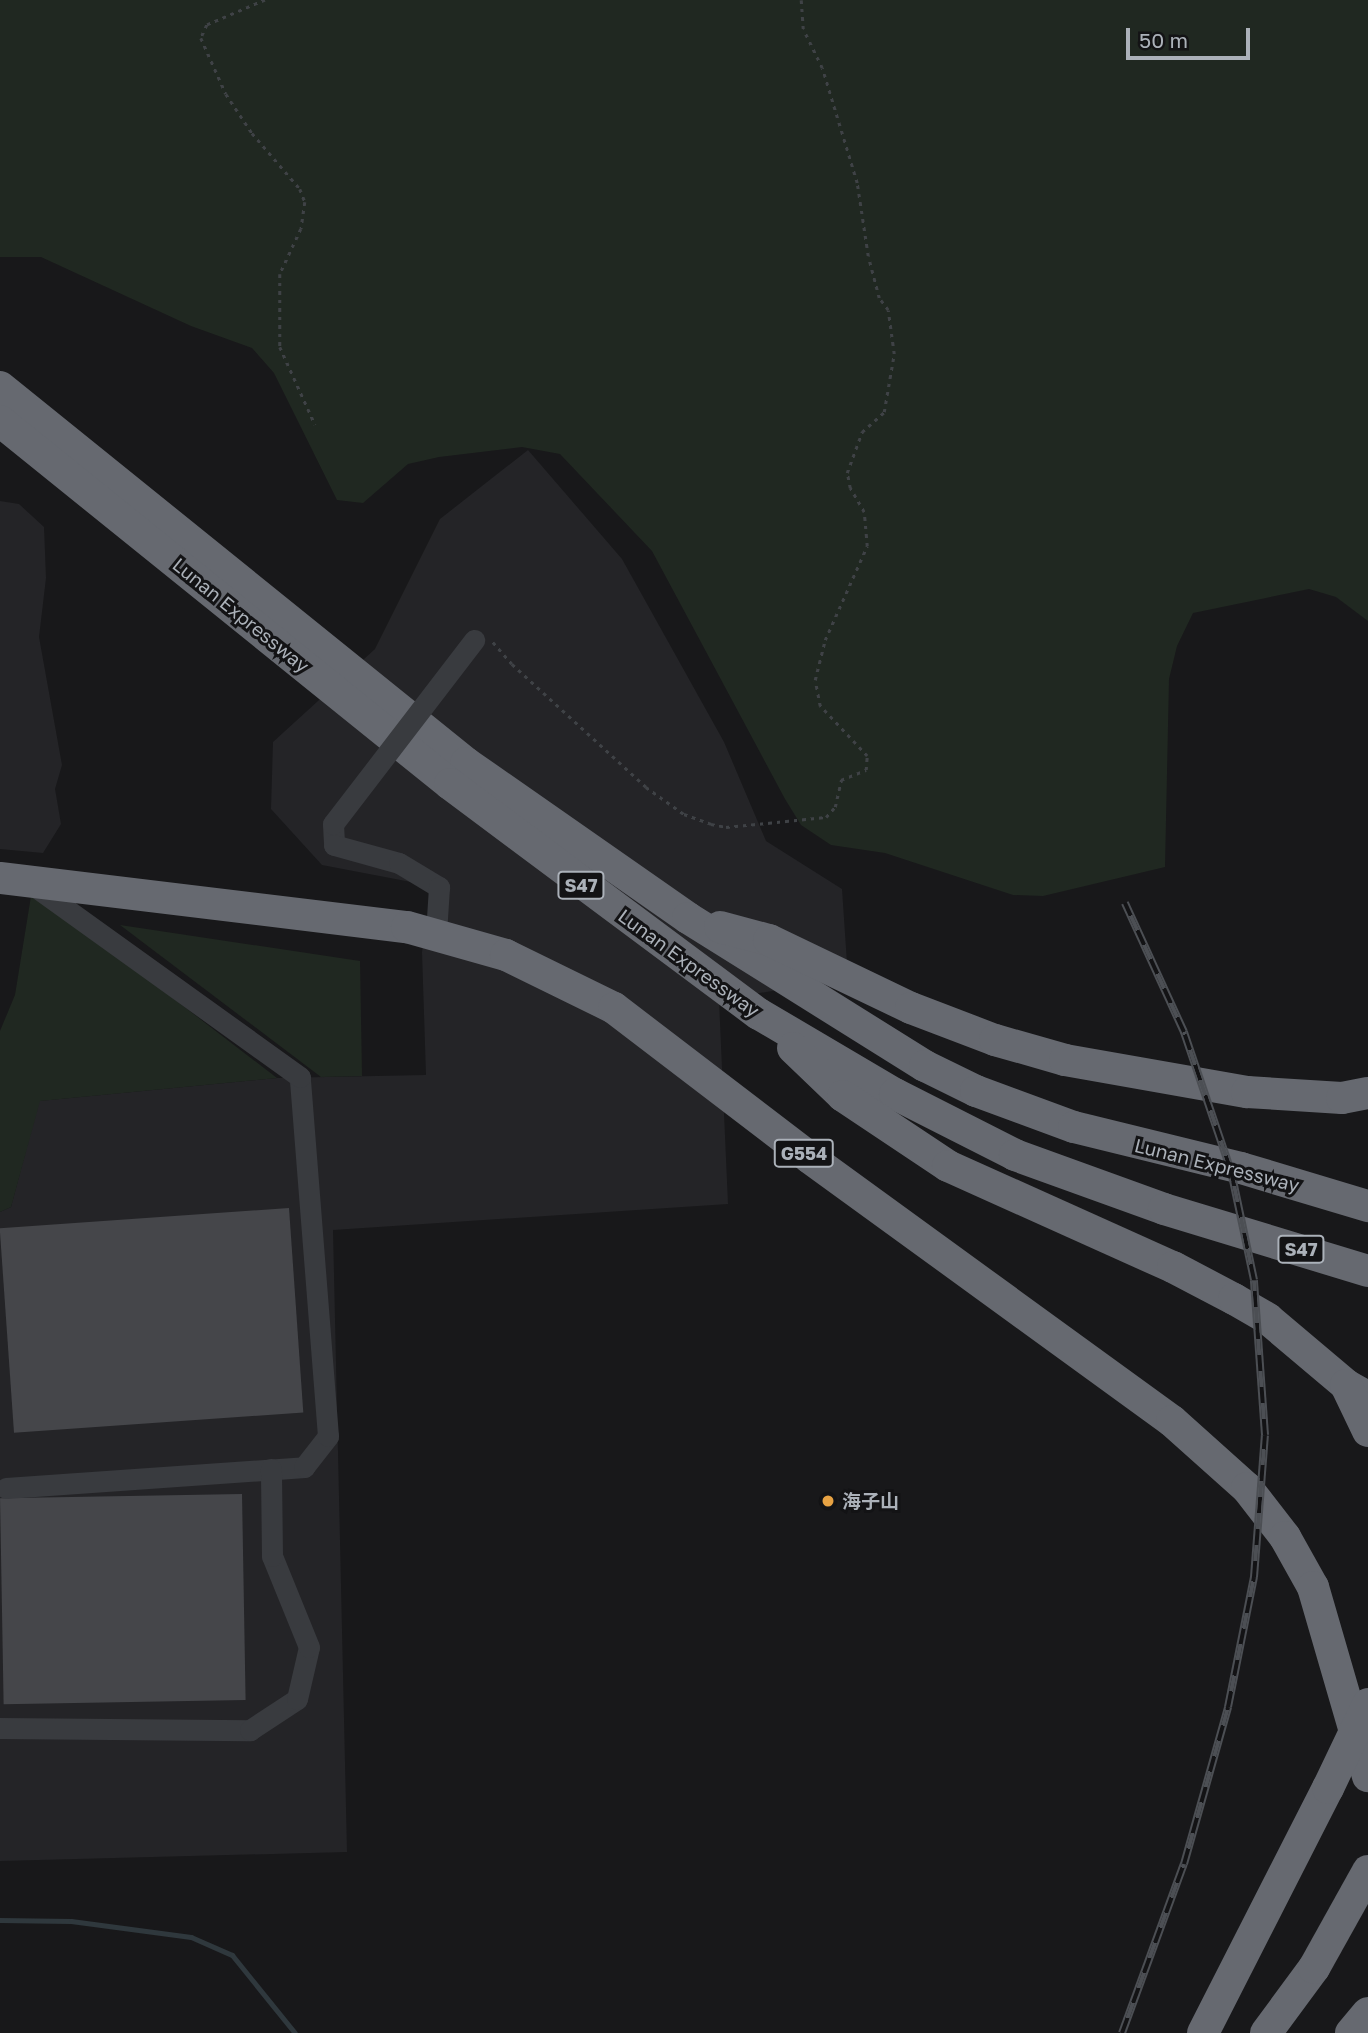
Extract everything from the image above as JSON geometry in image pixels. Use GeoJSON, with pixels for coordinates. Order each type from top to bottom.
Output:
{"type":"FeatureCollection","features":[{"type":"Feature","properties":{"kind":"highway","name":"Lunan Expressway"},"geometry":{"type":"LineString","coordinates":[[0,387],[466,763],[688,918],[925,1066],[976,1091],[1134,1145],[1241,1168],[1368,1206]]}},
{"type":"Feature","properties":{"kind":"highway","name":"Lunan Expressway"},"geometry":{"type":"LineString","coordinates":[[0,421],[450,783],[758,1014],[894,1094],[1015,1156],[1368,1270]]}},
{"type":"Feature","properties":{"kind":"highway","name":"G554"},"geometry":{"type":"LineString","coordinates":[[14,880],[316,913],[436,934],[536,967],[614,1008],[810,1158],[1171,1421],[1226,1467],[1273,1520],[1313,1587],[1368,1776]]}},
{"type":"Feature","properties":{"kind":"highway"},"geometry":{"type":"LineString","coordinates":[[688,918],[769,940],[911,1008],[995,1040],[1065,1060],[1247,1092],[1359,1097]]}},
{"type":"Feature","properties":{"kind":"highway"},"geometry":{"type":"LineString","coordinates":[[758,1014],[843,1096],[948,1166],[1173,1267],[1268,1319],[1357,1391],[1368,1431]]}},
{"type":"Feature","properties":{"kind":"highway"},"geometry":{"type":"LineString","coordinates":[[1203,2033],[1368,1704]]}},
{"type":"Feature","properties":{"kind":"highway"},"geometry":{"type":"LineString","coordinates":[[1266,2033],[1314,1968],[1368,1871]]}},
{"type":"Feature","properties":{"kind":"highway"},"geometry":{"type":"LineString","coordinates":[[1350,2033],[1368,2012]]}},
{"type":"Feature","properties":{"kind":"street"},"geometry":{"type":"LineString","coordinates":[[436,934],[439,887],[399,863],[334,845],[333,824],[474,640]]}},
{"type":"Feature","properties":{"kind":"street"},"geometry":{"type":"LineString","coordinates":[[6,1488],[304,1467],[328,1436],[300,1077],[14,880]]}},
{"type":"Feature","properties":{"kind":"street"},"geometry":{"type":"LineString","coordinates":[[0,1728],[250,1730],[297,1699],[309,1647],[272,1556],[271,1469]]}},
{"type":"Feature","properties":{"kind":"path"},"geometry":{"type":"LineString","coordinates":[[265,0],[207,26],[201,38],[210,66],[226,94],[252,133],[300,189],[304,202],[301,229],[280,274],[280,347],[315,424]]}},
{"type":"Feature","properties":{"kind":"path"},"geometry":{"type":"LineString","coordinates":[[474,640],[489,638],[646,786],[684,814],[711,824],[726,827],[826,817],[835,807],[841,780],[866,771],[867,756],[820,706],[814,694],[827,634],[867,546],[864,512],[850,488],[847,473],[862,432],[884,412],[894,354],[888,310],[879,298],[869,256],[857,183],[822,68],[803,29],[801,0]]}},
{"type":"Feature","properties":{"kind":"shaded area"},"geometry":{"type":"Polygon","coordinates":[[[0,0],[1368,0],[1368,621],[1336,597],[1309,589],[1193,613],[1177,646],[1169,679],[1165,867],[1043,896],[1013,895],[885,853],[831,845],[801,825],[785,799],[652,551],[560,454],[522,447],[439,457],[408,464],[363,503],[337,500],[274,373],[252,348],[191,326],[41,257],[0,257],[0,0]]]}},
{"type":"Feature","properties":{"kind":"shaded area"},"geometry":{"type":"Polygon","coordinates":[[[528,450],[622,559],[724,742],[766,841],[842,889],[848,978],[719,1000],[728,1204],[333,1230],[347,1852],[0,1861],[0,1212],[11,1207],[39,1101],[277,1078],[426,1075],[422,952],[432,886],[322,865],[271,809],[273,742],[375,649],[440,519],[528,450]]]}},
{"type":"Feature","properties":{"kind":"shaded area"},"geometry":{"type":"Polygon","coordinates":[[[0,501],[19,504],[44,527],[46,578],[39,637],[62,765],[55,789],[61,824],[43,853],[0,849],[0,501]]]}},
{"type":"Feature","properties":{"kind":"shaded area"},"geometry":{"type":"Polygon","coordinates":[[[32,890],[277,1078],[40,1101],[11,1207],[0,1212],[0,1031],[15,995],[32,890]]]}},
{"type":"Feature","properties":{"kind":"shaded area"},"geometry":{"type":"Polygon","coordinates":[[[120,925],[360,961],[362,1076],[321,1077],[120,925]]]}},
{"type":"Feature","properties":{"kind":"building"},"geometry":{"type":"Polygon","coordinates":[[[289,1208],[303,1413],[14,1433],[0,1228],[289,1208]]]}},
{"type":"Feature","properties":{"kind":"building"},"geometry":{"type":"Polygon","coordinates":[[[242,1494],[246,1700],[4,1704],[0,1498],[242,1494]]]}},
{"type":"Feature","properties":{"kind":"waterway"},"geometry":{"type":"LineString","coordinates":[[0,1920],[71,1921],[191,1937],[232,1955],[295,2033]]}},
{"type":"Feature","properties":{"kind":"railway"},"geometry":{"type":"LineString","coordinates":[[1122,2033],[1184,1864],[1228,1707],[1254,1577],[1265,1435],[1254,1280],[1231,1171],[1184,1032],[1125,903]]}},
{"type":"Feature","properties":{"kind":"place","name":"海子山"},"geometry":{"type":"Point","coordinates":[828,1501]}}]}
